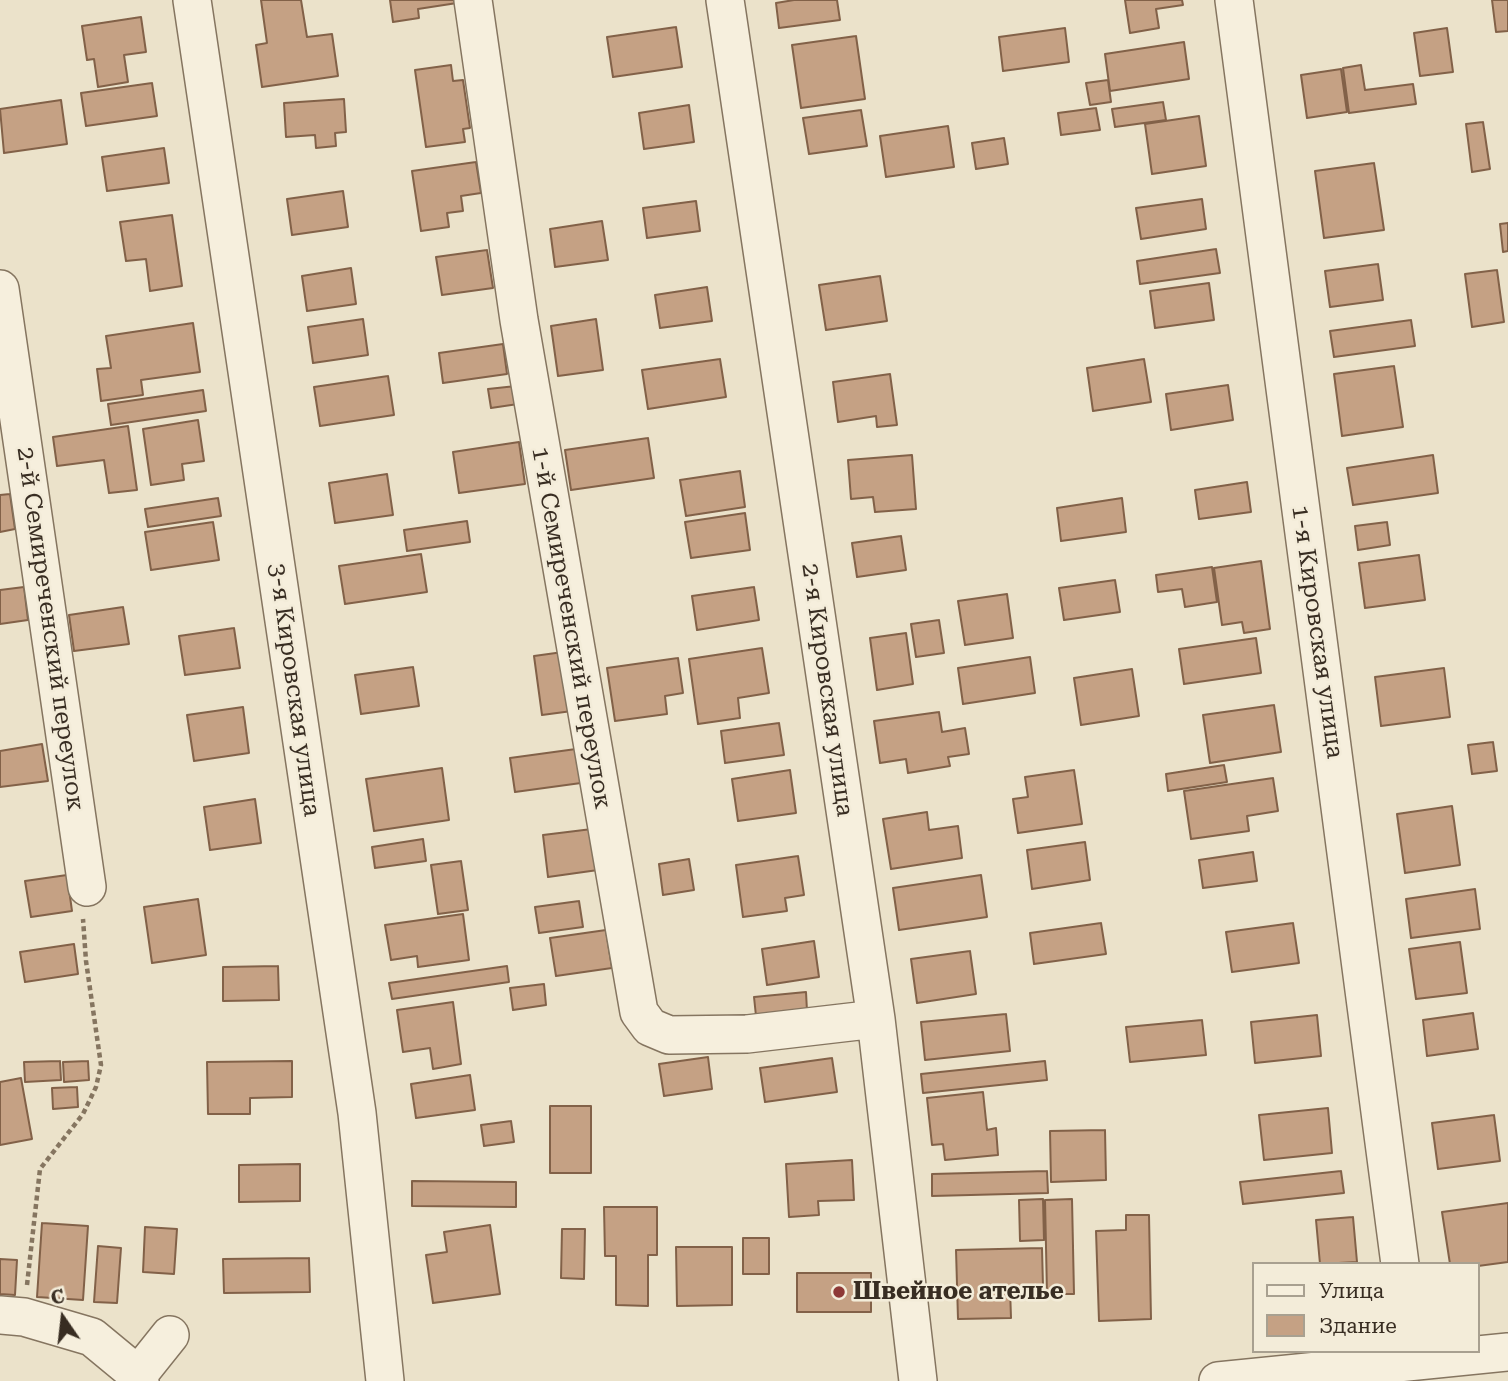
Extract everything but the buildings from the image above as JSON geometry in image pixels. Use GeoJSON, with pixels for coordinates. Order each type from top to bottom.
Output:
{"type":"FeatureCollection","features":[{"type":"Feature","properties":{"kind":"street","name":"3-я Кировская улица"},"geometry":{"type":"LineString","coordinates":[[192,0],[357,1113],[385,1381]]}},
{"type":"Feature","properties":{"kind":"street","name":"1-й Семиреченский переулок"},"geometry":{"type":"LineString","coordinates":[[473,0],[519,320],[639,1012],[650,1027],[669,1034],[747,1034],[876,1019]]}},
{"type":"Feature","properties":{"kind":"street","name":"2-я Кировская улица"},"geometry":{"type":"LineString","coordinates":[[725,0],[876,1019],[918,1381]]}},
{"type":"Feature","properties":{"kind":"street","name":"1-я Кировская улица"},"geometry":{"type":"LineString","coordinates":[[1234,0],[1400,1262]]}},
{"type":"Feature","properties":{"kind":"street","name":"2-й Семиреченский переулок"},"geometry":{"type":"LineString","coordinates":[[0,289],[87,887]]}},
{"type":"Feature","properties":{"kind":"street"},"geometry":{"type":"LineString","coordinates":[[12,1316],[92,1337],[139,1378],[170,1335]]}},
{"type":"Feature","properties":{"kind":"street"},"geometry":{"type":"LineString","coordinates":[[1218,1381],[1414,1365],[1508,1352]]}},
{"type":"Feature","properties":{"kind":"path"},"geometry":{"type":"LineString","coordinates":[[12,1316],[40,1169],[83,1114],[96,1087],[101,1065],[86,961],[83,919],[87,887]]}},
{"type":"Feature","properties":{"kind":"place","name":"Швейное ателье"},"geometry":{"type":"Point","coordinates":[839,1292]}}]}
